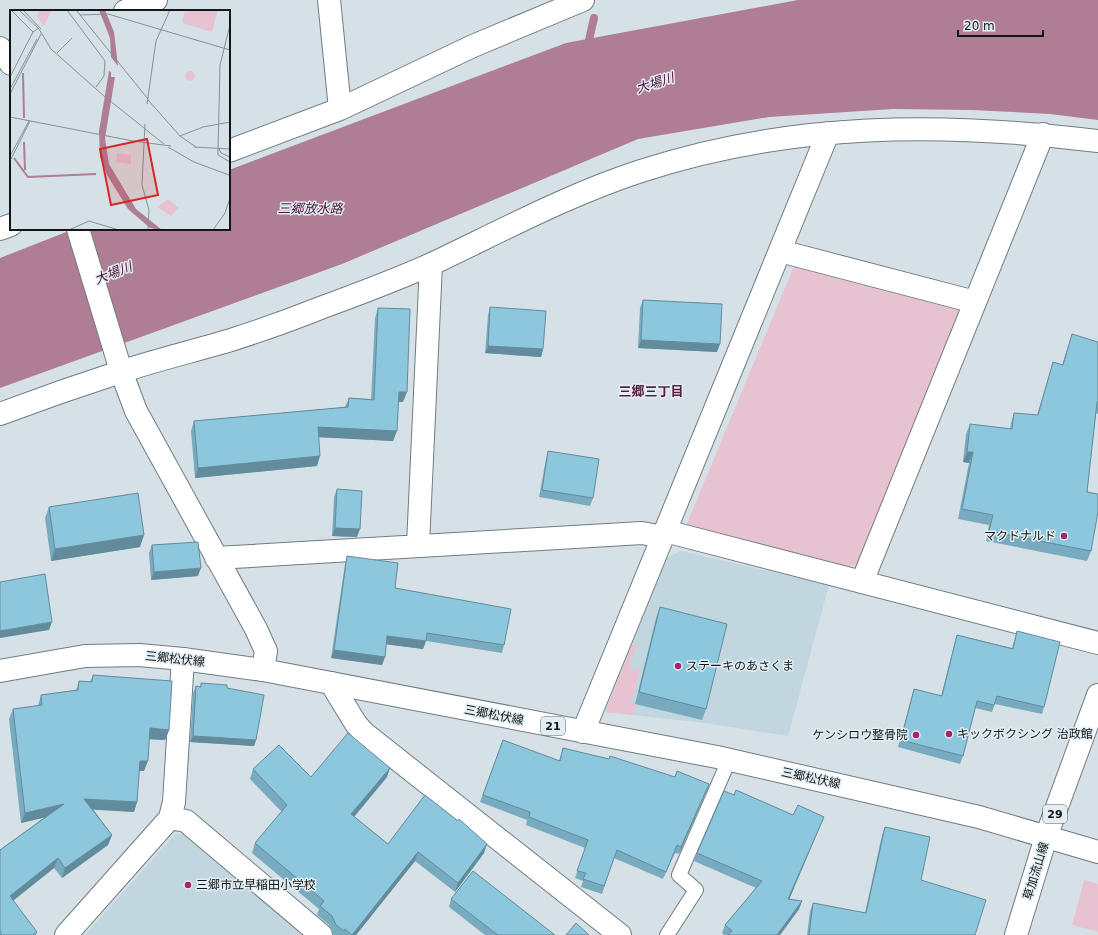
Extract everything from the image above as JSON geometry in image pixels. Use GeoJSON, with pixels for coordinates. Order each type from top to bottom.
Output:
{"type":"FeatureCollection","features":[{"type":"Feature","properties":{"kind":"street"},"geometry":{"type":"LineString","coordinates":[[128,10],[156,0]]}},
{"type":"Feature","properties":{"kind":"street"},"geometry":{"type":"LineString","coordinates":[[329,0],[340,109]]}},
{"type":"Feature","properties":{"kind":"street"},"geometry":{"type":"LineString","coordinates":[[230,151],[340,109],[473,46],[583,0]]}},
{"type":"Feature","properties":{"kind":"street"},"geometry":{"type":"LineString","coordinates":[[0,414],[121,371],[233,339],[322,307],[431,264],[589,190],[640,171],[696,155],[764,141],[828,133],[892,129],[965,129],[1043,134],[1098,140]]}},
{"type":"Feature","properties":{"kind":"street"},"geometry":{"type":"LineString","coordinates":[[583,732],[828,133]]}},
{"type":"Feature","properties":{"kind":"street"},"geometry":{"type":"LineString","coordinates":[[862,582],[1043,134]]}},
{"type":"Feature","properties":{"kind":"street"},"geometry":{"type":"LineString","coordinates":[[0,229],[10,225]]}},
{"type":"Feature","properties":{"kind":"street"},"geometry":{"type":"LineString","coordinates":[[78,230],[121,371],[136,411],[256,629],[266,651],[263,670]]}},
{"type":"Feature","properties":{"kind":"street"},"geometry":{"type":"LineString","coordinates":[[780,252],[975,302]]}},
{"type":"Feature","properties":{"kind":"street"},"geometry":{"type":"LineString","coordinates":[[418,545],[431,264]]}},
{"type":"Feature","properties":{"kind":"street"},"geometry":{"type":"LineString","coordinates":[[216,558],[418,545],[642,533],[664,534],[862,582],[1098,643]]}},
{"type":"Feature","properties":{"kind":"street","name":"三郷松伏線"},"geometry":{"type":"LineString","coordinates":[[0,671],[85,656],[139,655],[183,659],[263,670],[729,760],[979,817],[1098,852]]}},
{"type":"Feature","properties":{"kind":"street"},"geometry":{"type":"LineString","coordinates":[[66,935],[170,818],[174,802],[183,659]]}},
{"type":"Feature","properties":{"kind":"street"},"geometry":{"type":"LineString","coordinates":[[331,683],[356,724],[364,733],[620,935]]}},
{"type":"Feature","properties":{"kind":"street","name":"草加流山線"},"geometry":{"type":"LineString","coordinates":[[1016,935],[1046,837],[1098,695]]}},
{"type":"Feature","properties":{"kind":"street"},"geometry":{"type":"LineString","coordinates":[[170,818],[186,821],[321,935]]}},
{"type":"Feature","properties":{"kind":"lane"},"geometry":{"type":"LineString","coordinates":[[667,935],[696,890],[679,875],[729,760]]}},
{"type":"Feature","properties":{"kind":"shaded area"},"geometry":{"type":"Polygon","coordinates":[[[794,266],[960,310],[861,562],[849,567],[686,526],[794,266]]]}},
{"type":"Feature","properties":{"kind":"shaded area"},"geometry":{"type":"Polygon","coordinates":[[[681,551],[829,585],[788,736],[705,723],[605,712],[667,558],[681,551]]]}},
{"type":"Feature","properties":{"kind":"shaded area"},"geometry":{"type":"Polygon","coordinates":[[[632,644],[637,645],[628,668],[640,670],[631,703],[636,705],[634,715],[605,712],[632,644]]]}},
{"type":"Feature","properties":{"kind":"shaded area","name":"三郷市立早稲田小学校"},"geometry":{"type":"Polygon","coordinates":[[[175,834],[185,834],[305,935],[85,935],[175,834]]]}},
{"type":"Feature","properties":{"kind":"shaded area"},"geometry":{"type":"Polygon","coordinates":[[[1084,880],[1098,884],[1098,932],[1072,925],[1084,880]]]}},
{"type":"Feature","properties":{"kind":"water","name":"三郷放水路"},"geometry":{"type":"Polygon","coordinates":[[[798,0],[1098,0],[1098,120],[1050,114],[972,110],[893,109],[769,117],[638,139],[342,264],[0,388],[0,258],[71,230],[230,230],[230,170],[566,43],[798,0]]]}},
{"type":"Feature","properties":{"kind":"building"},"geometry":{"type":"Polygon","coordinates":[[[643,300],[722,304],[720,344],[641,340],[643,300]]]}},
{"type":"Feature","properties":{"kind":"building"},"geometry":{"type":"Polygon","coordinates":[[[490,307],[546,311],[543,349],[488,346],[490,307]]]}},
{"type":"Feature","properties":{"kind":"building"},"geometry":{"type":"Polygon","coordinates":[[[378,308],[410,309],[407,392],[399,392],[397,431],[318,427],[320,456],[198,468],[194,421],[348,407],[349,398],[374,400],[378,308]]]}},
{"type":"Feature","properties":{"kind":"building"},"geometry":{"type":"Polygon","coordinates":[[[1072,334],[1098,342],[1098,402],[1087,492],[1098,494],[1098,512],[1091,551],[989,531],[993,515],[962,509],[973,452],[967,452],[970,424],[1012,429],[1014,413],[1038,415],[1053,362],[1063,365],[1072,334]]]}},
{"type":"Feature","properties":{"kind":"building"},"geometry":{"type":"Polygon","coordinates":[[[548,451],[599,459],[593,498],[542,490],[548,451]]]}},
{"type":"Feature","properties":{"kind":"building"},"geometry":{"type":"Polygon","coordinates":[[[337,489],[362,491],[360,529],[335,528],[337,489]]]}},
{"type":"Feature","properties":{"kind":"building"},"geometry":{"type":"Polygon","coordinates":[[[138,493],[144,535],[55,549],[49,507],[138,493]]]}},
{"type":"Feature","properties":{"kind":"building"},"geometry":{"type":"Polygon","coordinates":[[[198,542],[201,568],[154,572],[152,545],[198,542]]]}},
{"type":"Feature","properties":{"kind":"building"},"geometry":{"type":"Polygon","coordinates":[[[347,556],[398,563],[395,588],[511,609],[504,645],[427,633],[426,641],[387,636],[385,657],[334,650],[347,556]]]}},
{"type":"Feature","properties":{"kind":"building"},"geometry":{"type":"Polygon","coordinates":[[[45,574],[52,622],[0,631],[0,582],[45,574]]]}},
{"type":"Feature","properties":{"kind":"building"},"geometry":{"type":"Polygon","coordinates":[[[660,607],[727,624],[706,709],[639,692],[660,607]]]}},
{"type":"Feature","properties":{"kind":"building"},"geometry":{"type":"Polygon","coordinates":[[[1017,631],[1060,642],[1044,707],[997,696],[994,705],[977,701],[963,756],[901,740],[914,689],[942,696],[957,635],[1013,649],[1017,631]]]}},
{"type":"Feature","properties":{"kind":"building"},"geometry":{"type":"Polygon","coordinates":[[[93,675],[172,681],[169,730],[150,728],[148,761],[140,761],[137,802],[84,799],[112,835],[65,868],[58,858],[10,896],[37,932],[33,935],[2,935],[0,932],[0,850],[64,804],[25,813],[13,709],[42,705],[41,695],[78,690],[79,681],[92,682],[93,675]]]}},
{"type":"Feature","properties":{"kind":"building"},"geometry":{"type":"Polygon","coordinates":[[[201,683],[227,685],[227,688],[264,695],[256,740],[193,736],[196,686],[201,687],[201,683]]]}},
{"type":"Feature","properties":{"kind":"building"},"geometry":{"type":"Polygon","coordinates":[[[348,733],[390,768],[351,814],[388,844],[425,795],[458,821],[459,819],[487,844],[458,883],[418,852],[352,935],[345,929],[344,931],[336,925],[332,916],[320,906],[324,901],[255,843],[287,805],[253,769],[279,745],[311,777],[348,733]]]}},
{"type":"Feature","properties":{"kind":"building"},"geometry":{"type":"Polygon","coordinates":[[[503,740],[560,761],[563,748],[609,759],[610,756],[675,777],[677,771],[709,784],[681,847],[677,845],[666,872],[617,850],[604,886],[583,879],[586,873],[577,871],[588,840],[529,817],[530,812],[483,795],[503,740]]]}},
{"type":"Feature","properties":{"kind":"building"},"geometry":{"type":"Polygon","coordinates":[[[736,790],[793,815],[798,805],[824,817],[788,899],[802,901],[777,935],[728,935],[732,931],[725,925],[762,881],[697,853],[724,791],[734,795],[736,790]]]}},
{"type":"Feature","properties":{"kind":"building"},"geometry":{"type":"Polygon","coordinates":[[[885,827],[930,837],[921,880],[986,900],[975,935],[809,935],[813,903],[866,913],[885,827]]]}},
{"type":"Feature","properties":{"kind":"building"},"geometry":{"type":"Polygon","coordinates":[[[473,871],[555,935],[498,935],[451,899],[473,871]]]}},
{"type":"Feature","properties":{"kind":"building"},"geometry":{"type":"Polygon","coordinates":[[[576,923],[589,935],[566,935],[576,923]]]}},
{"type":"Feature","properties":{"kind":"waterway"},"geometry":{"type":"LineString","coordinates":[[587,49],[594,18]]}},
{"type":"Feature","properties":{"kind":"place","name":"マクドナルド"},"geometry":{"type":"Point","coordinates":[1064,536]}},
{"type":"Feature","properties":{"kind":"place","name":"ステーキのあさくま"},"geometry":{"type":"Point","coordinates":[678,666]}},
{"type":"Feature","properties":{"kind":"place","name":"キックボクシング 治政館"},"geometry":{"type":"Point","coordinates":[949,734]}},
{"type":"Feature","properties":{"kind":"place","name":"ケンシロウ整骨院"},"geometry":{"type":"Point","coordinates":[916,735]}},
{"type":"Feature","properties":{"kind":"place","name":"三郷市立早稲田小学校"},"geometry":{"type":"Point","coordinates":[188,885]}},
{"type":"Feature","properties":{"kind":"district","name":"三郷三丁目"},"geometry":{"type":"Point","coordinates":[651,391]}},
{"type":"Feature","properties":{"kind":"water label","name":"大場川"},"geometry":{"type":"Point","coordinates":[655,83]}},
{"type":"Feature","properties":{"kind":"water label","name":"大場川"},"geometry":{"type":"Point","coordinates":[113,273]}}]}
